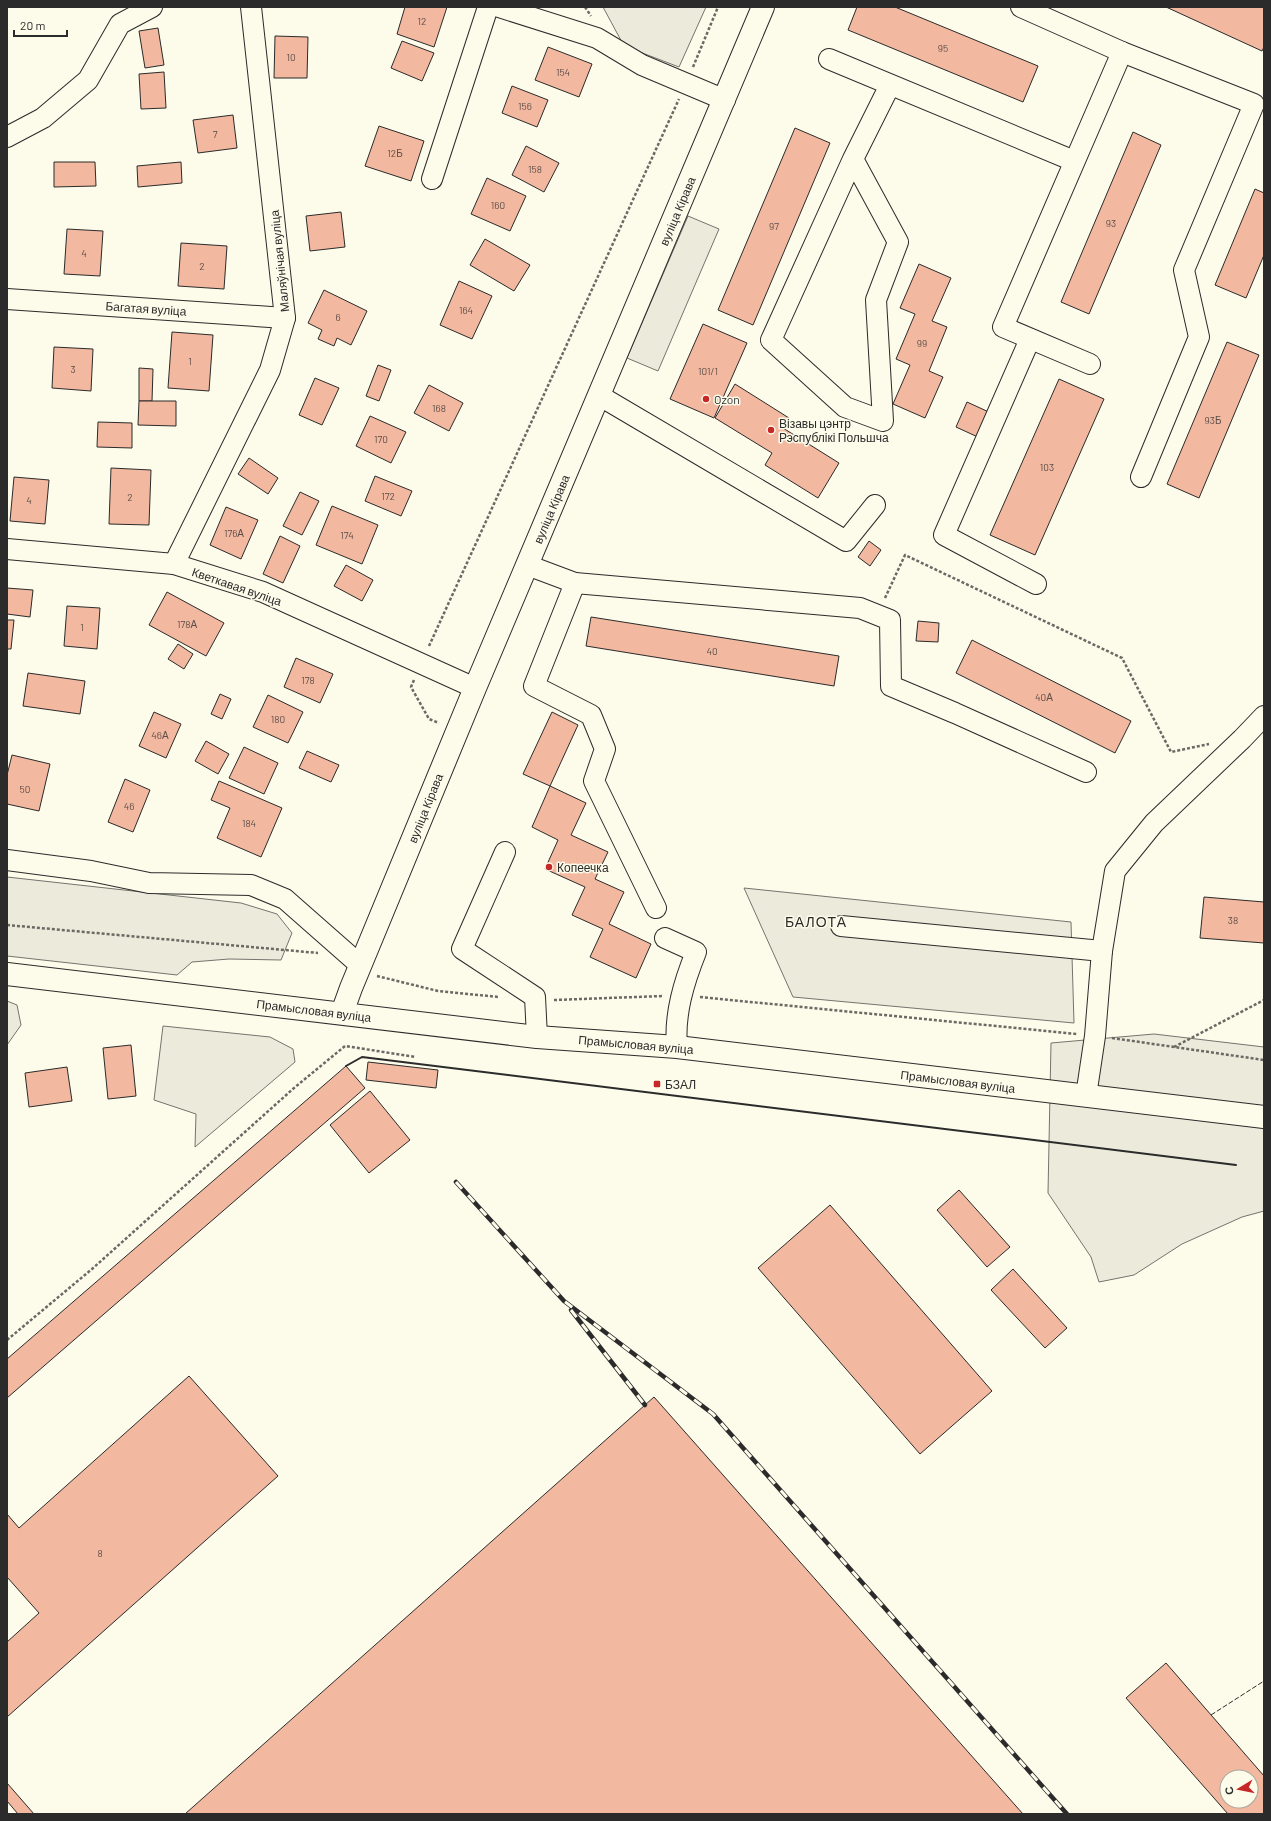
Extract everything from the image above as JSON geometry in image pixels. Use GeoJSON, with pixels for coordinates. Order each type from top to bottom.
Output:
{"type":"FeatureCollection","features":[{"type":"Feature","properties":{"kind":"main road","name":"вуліца Кірава"},"geometry":{"type":"LineString","coordinates":[[342,1013],[474,688],[600,396],[763,7]]}},
{"type":"Feature","properties":{"kind":"main road","name":"Прамысловая вуліца"},"geometry":{"type":"LineString","coordinates":[[7,974],[537,1037],[677,1047],[1264,1117]]}},
{"type":"Feature","properties":{"kind":"street"},"geometry":{"type":"LineString","coordinates":[[7,137],[43,118],[88,80],[120,24],[152,7]]}},
{"type":"Feature","properties":{"kind":"street","name":"Маляўнічая вуліца"},"geometry":{"type":"LineString","coordinates":[[174,564],[270,370],[285,318],[251,7]]}},
{"type":"Feature","properties":{"kind":"street"},"geometry":{"type":"LineString","coordinates":[[432,179],[488,7]]}},
{"type":"Feature","properties":{"kind":"street"},"geometry":{"type":"LineString","coordinates":[[499,7],[596,38],[642,65],[725,100]]}},
{"type":"Feature","properties":{"kind":"street"},"geometry":{"type":"LineString","coordinates":[[1021,7],[1122,52],[1259,99],[1184,270],[1200,337],[1141,477]]}},
{"type":"Feature","properties":{"kind":"street"},"geometry":{"type":"LineString","coordinates":[[1090,364],[1003,327],[1122,52]]}},
{"type":"Feature","properties":{"kind":"street"},"geometry":{"type":"LineString","coordinates":[[830,59],[1074,161]]}},
{"type":"Feature","properties":{"kind":"street"},"geometry":{"type":"LineString","coordinates":[[853,160],[898,242],[876,300],[884,421],[845,406],[771,340],[853,160],[890,85]]}},
{"type":"Feature","properties":{"kind":"street","name":"Багатая вуліца"},"geometry":{"type":"LineString","coordinates":[[7,298],[285,318]]}},
{"type":"Feature","properties":{"kind":"street"},"geometry":{"type":"LineString","coordinates":[[1030,339],[944,536],[1036,584]]}},
{"type":"Feature","properties":{"kind":"street"},"geometry":{"type":"LineString","coordinates":[[600,396],[846,541],[875,505]]}},
{"type":"Feature","properties":{"kind":"street","name":"Кветкавая вуліца"},"geometry":{"type":"LineString","coordinates":[[7,549],[174,564],[263,592],[474,688]]}},
{"type":"Feature","properties":{"kind":"street"},"geometry":{"type":"LineString","coordinates":[[527,565],[574,583],[860,608],[890,620],[891,686],[1086,772]]}},
{"type":"Feature","properties":{"kind":"street"},"geometry":{"type":"LineString","coordinates":[[574,583],[534,686],[591,715],[605,749],[594,781],[656,908]]}},
{"type":"Feature","properties":{"kind":"street"},"geometry":{"type":"LineString","coordinates":[[1086,1096],[1094,1036],[1102,951],[1115,871],[1154,823],[1264,716]]}},
{"type":"Feature","properties":{"kind":"street"},"geometry":{"type":"LineString","coordinates":[[505,852],[462,949],[535,997],[537,1037]]}},
{"type":"Feature","properties":{"kind":"street"},"geometry":{"type":"LineString","coordinates":[[7,860],[91,872],[149,883],[251,885],[285,899],[359,968]]}},
{"type":"Feature","properties":{"kind":"street"},"geometry":{"type":"LineString","coordinates":[[841,926],[1102,951]]}},
{"type":"Feature","properties":{"kind":"street"},"geometry":{"type":"LineString","coordinates":[[665,938],[696,952],[685,980],[675,1030],[677,1047]]}},
{"type":"Feature","properties":{"kind":"path"},"geometry":{"type":"LineString","coordinates":[[429,719],[411,687],[420,664],[686,83],[718,7]]}},
{"type":"Feature","properties":{"kind":"path"},"geometry":{"type":"LineString","coordinates":[[877,615],[905,555],[1122,658],[1172,752],[1223,741],[1242,739]]}},
{"type":"Feature","properties":{"kind":"path"},"geometry":{"type":"LineString","coordinates":[[7,925],[317,953],[324,956]]}},
{"type":"Feature","properties":{"kind":"path"},"geometry":{"type":"LineString","coordinates":[[359,968],[438,991],[506,997]]}},
{"type":"Feature","properties":{"kind":"path"},"geometry":{"type":"LineString","coordinates":[[536,1000],[682,995],[1094,1036],[1264,1060]]}},
{"type":"Feature","properties":{"kind":"path"},"geometry":{"type":"LineString","coordinates":[[1174,1048],[1264,1000]]}},
{"type":"Feature","properties":{"kind":"path"},"geometry":{"type":"LineString","coordinates":[[7,1340],[92,1269],[294,1088],[346,1046],[416,1057]]}},
{"type":"Feature","properties":{"kind":"shaded area"},"geometry":{"type":"Polygon","coordinates":[[[603,7],[706,7],[679,67],[624,46],[603,7]]]}},
{"type":"Feature","properties":{"kind":"shaded area"},"geometry":{"type":"Polygon","coordinates":[[[688,216],[719,229],[658,371],[627,358],[688,216]]]}},
{"type":"Feature","properties":{"kind":"shaded area"},"geometry":{"type":"Polygon","coordinates":[[[7,877],[241,903],[277,914],[292,933],[281,960],[229,959],[192,962],[177,975],[7,956],[7,877]]]}},
{"type":"Feature","properties":{"kind":"shaded area"},"geometry":{"type":"Polygon","coordinates":[[[744,888],[1071,922],[1074,1023],[793,997],[744,888]]]}},
{"type":"Feature","properties":{"kind":"shaded area"},"geometry":{"type":"Polygon","coordinates":[[[7,1001],[17,1005],[21,1025],[7,1045],[7,1001]]]}},
{"type":"Feature","properties":{"kind":"shaded area"},"geometry":{"type":"Polygon","coordinates":[[[163,1026],[270,1037],[293,1049],[295,1062],[195,1147],[196,1114],[154,1100],[163,1026]]]}},
{"type":"Feature","properties":{"kind":"shaded area"},"geometry":{"type":"Polygon","coordinates":[[[1154,1034],[1264,1047],[1264,1211],[1242,1217],[1182,1244],[1134,1275],[1099,1282],[1091,1257],[1048,1193],[1051,1043],[1154,1034]]]}},
{"type":"Feature","properties":{"kind":"building"},"geometry":{"type":"Polygon","coordinates":[[[405,7],[447,7],[434,47],[397,34],[405,7]]]}},
{"type":"Feature","properties":{"kind":"building"},"geometry":{"type":"Polygon","coordinates":[[[857,7],[895,7],[1038,66],[1023,102],[848,30],[857,7]]]}},
{"type":"Feature","properties":{"kind":"building"},"geometry":{"type":"Polygon","coordinates":[[[1166,7],[1264,7],[1264,47],[1262,51],[1166,7]]]}},
{"type":"Feature","properties":{"kind":"building"},"geometry":{"type":"Polygon","coordinates":[[[158,28],[164,65],[145,68],[139,31],[158,28]]]}},
{"type":"Feature","properties":{"kind":"building"},"geometry":{"type":"Polygon","coordinates":[[[275,36],[308,37],[307,78],[274,78],[275,36]]]}},
{"type":"Feature","properties":{"kind":"building"},"geometry":{"type":"Polygon","coordinates":[[[402,41],[434,53],[422,81],[391,68],[402,41]]]}},
{"type":"Feature","properties":{"kind":"building"},"geometry":{"type":"Polygon","coordinates":[[[548,47],[592,64],[579,97],[535,80],[548,47]]]}},
{"type":"Feature","properties":{"kind":"building"},"geometry":{"type":"Polygon","coordinates":[[[164,72],[166,108],[141,109],[139,74],[164,72]]]}},
{"type":"Feature","properties":{"kind":"building"},"geometry":{"type":"Polygon","coordinates":[[[512,86],[548,100],[537,127],[502,113],[512,86]]]}},
{"type":"Feature","properties":{"kind":"building"},"geometry":{"type":"Polygon","coordinates":[[[233,115],[237,148],[198,153],[193,120],[233,115]]]}},
{"type":"Feature","properties":{"kind":"building"},"geometry":{"type":"Polygon","coordinates":[[[379,126],[424,141],[411,181],[365,166],[379,126]]]}},
{"type":"Feature","properties":{"kind":"building"},"geometry":{"type":"Polygon","coordinates":[[[795,128],[830,143],[753,325],[718,310],[795,128]]]}},
{"type":"Feature","properties":{"kind":"building"},"geometry":{"type":"Polygon","coordinates":[[[1133,132],[1161,145],[1089,314],[1061,302],[1133,132]]]}},
{"type":"Feature","properties":{"kind":"building"},"geometry":{"type":"Polygon","coordinates":[[[526,146],[559,163],[544,192],[512,175],[526,146]]]}},
{"type":"Feature","properties":{"kind":"building"},"geometry":{"type":"Polygon","coordinates":[[[54,162],[95,162],[96,186],[54,187],[54,162]]]}},
{"type":"Feature","properties":{"kind":"building"},"geometry":{"type":"Polygon","coordinates":[[[181,162],[182,183],[138,187],[137,166],[181,162]]]}},
{"type":"Feature","properties":{"kind":"building"},"geometry":{"type":"Polygon","coordinates":[[[487,178],[526,196],[510,231],[471,214],[487,178]]]}},
{"type":"Feature","properties":{"kind":"building"},"geometry":{"type":"Polygon","coordinates":[[[1255,189],[1264,193],[1264,255],[1246,298],[1215,285],[1255,189]]]}},
{"type":"Feature","properties":{"kind":"building"},"geometry":{"type":"Polygon","coordinates":[[[341,212],[345,247],[310,251],[306,216],[341,212]]]}},
{"type":"Feature","properties":{"kind":"building"},"geometry":{"type":"Polygon","coordinates":[[[67,229],[103,231],[100,276],[64,274],[67,229]]]}},
{"type":"Feature","properties":{"kind":"building"},"geometry":{"type":"Polygon","coordinates":[[[485,239],[530,265],[514,291],[470,265],[485,239]]]}},
{"type":"Feature","properties":{"kind":"building"},"geometry":{"type":"Polygon","coordinates":[[[181,243],[227,246],[224,289],[178,286],[181,243]]]}},
{"type":"Feature","properties":{"kind":"building"},"geometry":{"type":"Polygon","coordinates":[[[919,264],[951,278],[932,321],[947,327],[929,371],[943,377],[925,418],[893,404],[910,365],[896,359],[915,314],[900,308],[919,264]]]}},
{"type":"Feature","properties":{"kind":"building"},"geometry":{"type":"Polygon","coordinates":[[[459,281],[492,296],[472,339],[440,325],[459,281]]]}},
{"type":"Feature","properties":{"kind":"building"},"geometry":{"type":"Polygon","coordinates":[[[324,290],[367,311],[351,345],[337,338],[334,346],[318,339],[322,330],[308,323],[324,290]]]}},
{"type":"Feature","properties":{"kind":"building"},"geometry":{"type":"Polygon","coordinates":[[[703,324],[747,343],[714,418],[670,399],[703,324]]]}},
{"type":"Feature","properties":{"kind":"building"},"geometry":{"type":"Polygon","coordinates":[[[172,332],[213,335],[209,391],[168,388],[172,332]]]}},
{"type":"Feature","properties":{"kind":"building"},"geometry":{"type":"Polygon","coordinates":[[[1227,342],[1259,355],[1199,498],[1167,484],[1227,342]]]}},
{"type":"Feature","properties":{"kind":"building"},"geometry":{"type":"Polygon","coordinates":[[[54,347],[93,349],[91,391],[52,388],[54,347]]]}},
{"type":"Feature","properties":{"kind":"building"},"geometry":{"type":"Polygon","coordinates":[[[378,365],[391,370],[379,401],[366,396],[378,365]]]}},
{"type":"Feature","properties":{"kind":"building"},"geometry":{"type":"Polygon","coordinates":[[[139,368],[153,369],[152,401],[139,401],[139,368]]]}},
{"type":"Feature","properties":{"kind":"building"},"geometry":{"type":"Polygon","coordinates":[[[315,378],[339,388],[322,425],[299,415],[315,378]]]}},
{"type":"Feature","properties":{"kind":"building"},"geometry":{"type":"Polygon","coordinates":[[[1059,379],[1104,399],[1035,555],[990,535],[1059,379]]]}},
{"type":"Feature","properties":{"kind":"building"},"geometry":{"type":"Polygon","coordinates":[[[735,384],[789,418],[783,428],[839,463],[818,498],[765,465],[772,453],[715,418],[735,384]]]}},
{"type":"Feature","properties":{"kind":"building"},"geometry":{"type":"Polygon","coordinates":[[[429,385],[463,403],[449,431],[414,413],[429,385]]]}},
{"type":"Feature","properties":{"kind":"building"},"geometry":{"type":"Polygon","coordinates":[[[139,401],[176,401],[176,426],[138,425],[139,401]]]}},
{"type":"Feature","properties":{"kind":"building"},"geometry":{"type":"Polygon","coordinates":[[[967,402],[991,413],[980,438],[956,427],[967,402]]]}},
{"type":"Feature","properties":{"kind":"building"},"geometry":{"type":"Polygon","coordinates":[[[370,416],[406,432],[391,463],[356,446],[370,416]]]}},
{"type":"Feature","properties":{"kind":"building"},"geometry":{"type":"Polygon","coordinates":[[[98,422],[132,423],[132,448],[97,447],[98,422]]]}},
{"type":"Feature","properties":{"kind":"building"},"geometry":{"type":"Polygon","coordinates":[[[249,458],[278,478],[268,494],[238,474],[249,458]]]}},
{"type":"Feature","properties":{"kind":"building"},"geometry":{"type":"Polygon","coordinates":[[[111,468],[151,470],[149,525],[109,524],[111,468]]]}},
{"type":"Feature","properties":{"kind":"building"},"geometry":{"type":"Polygon","coordinates":[[[375,476],[412,491],[401,516],[365,501],[375,476]]]}},
{"type":"Feature","properties":{"kind":"building"},"geometry":{"type":"Polygon","coordinates":[[[14,477],[49,480],[45,524],[10,521],[14,477]]]}},
{"type":"Feature","properties":{"kind":"building"},"geometry":{"type":"Polygon","coordinates":[[[300,492],[319,501],[302,535],[283,526],[300,492]]]}},
{"type":"Feature","properties":{"kind":"building"},"geometry":{"type":"Polygon","coordinates":[[[332,506],[378,525],[362,564],[316,545],[332,506]]]}},
{"type":"Feature","properties":{"kind":"building"},"geometry":{"type":"Polygon","coordinates":[[[226,507],[258,520],[241,559],[210,545],[226,507]]]}},
{"type":"Feature","properties":{"kind":"building"},"geometry":{"type":"Polygon","coordinates":[[[280,536],[300,546],[283,583],[263,574],[280,536]]]}},
{"type":"Feature","properties":{"kind":"building"},"geometry":{"type":"Polygon","coordinates":[[[869,541],[881,550],[870,566],[858,557],[869,541]]]}},
{"type":"Feature","properties":{"kind":"building"},"geometry":{"type":"Polygon","coordinates":[[[346,565],[373,580],[362,601],[334,586],[346,565]]]}},
{"type":"Feature","properties":{"kind":"building"},"geometry":{"type":"Polygon","coordinates":[[[7,588],[33,590],[30,617],[7,614],[7,588]]]}},
{"type":"Feature","properties":{"kind":"building"},"geometry":{"type":"Polygon","coordinates":[[[167,592],[224,623],[206,656],[149,625],[167,592]]]}},
{"type":"Feature","properties":{"kind":"building"},"geometry":{"type":"Polygon","coordinates":[[[67,606],[100,608],[97,649],[64,646],[67,606]]]}},
{"type":"Feature","properties":{"kind":"building"},"geometry":{"type":"Polygon","coordinates":[[[591,617],[839,656],[834,686],[586,646],[591,617]]]}},
{"type":"Feature","properties":{"kind":"building"},"geometry":{"type":"Polygon","coordinates":[[[7,620],[14,620],[11,649],[7,649],[7,620]]]}},
{"type":"Feature","properties":{"kind":"building"},"geometry":{"type":"Polygon","coordinates":[[[918,621],[939,623],[938,642],[916,641],[918,621]]]}},
{"type":"Feature","properties":{"kind":"building"},"geometry":{"type":"Polygon","coordinates":[[[972,640],[1131,721],[1115,753],[956,673],[972,640]]]}},
{"type":"Feature","properties":{"kind":"building"},"geometry":{"type":"Polygon","coordinates":[[[178,644],[193,654],[184,669],[168,659],[178,644]]]}},
{"type":"Feature","properties":{"kind":"building"},"geometry":{"type":"Polygon","coordinates":[[[296,658],[333,674],[320,703],[284,687],[296,658]]]}},
{"type":"Feature","properties":{"kind":"building"},"geometry":{"type":"Polygon","coordinates":[[[28,673],[85,681],[80,714],[23,706],[28,673]]]}},
{"type":"Feature","properties":{"kind":"building"},"geometry":{"type":"Polygon","coordinates":[[[220,694],[231,699],[222,719],[211,714],[220,694]]]}},
{"type":"Feature","properties":{"kind":"building"},"geometry":{"type":"Polygon","coordinates":[[[268,695],[303,712],[288,743],[253,727],[268,695]]]}},
{"type":"Feature","properties":{"kind":"building"},"geometry":{"type":"Polygon","coordinates":[[[154,712],[181,724],[166,758],[139,746],[154,712]]]}},
{"type":"Feature","properties":{"kind":"building"},"geometry":{"type":"Polygon","coordinates":[[[552,712],[578,725],[550,786],[523,774],[552,712]]]}},
{"type":"Feature","properties":{"kind":"building"},"geometry":{"type":"Polygon","coordinates":[[[206,741],[229,754],[218,774],[195,761],[206,741]]]}},
{"type":"Feature","properties":{"kind":"building"},"geometry":{"type":"Polygon","coordinates":[[[244,747],[278,763],[264,794],[229,778],[244,747]]]}},
{"type":"Feature","properties":{"kind":"building"},"geometry":{"type":"Polygon","coordinates":[[[307,751],[339,765],[331,782],[299,768],[307,751]]]}},
{"type":"Feature","properties":{"kind":"building"},"geometry":{"type":"Polygon","coordinates":[[[12,755],[50,764],[39,811],[7,804],[7,775],[12,755]]]}},
{"type":"Feature","properties":{"kind":"building"},"geometry":{"type":"Polygon","coordinates":[[[125,779],[150,790],[133,832],[108,822],[125,779]]]}},
{"type":"Feature","properties":{"kind":"building"},"geometry":{"type":"Polygon","coordinates":[[[219,781],[282,808],[261,857],[217,838],[230,808],[211,800],[219,781]]]}},
{"type":"Feature","properties":{"kind":"building"},"geometry":{"type":"Polygon","coordinates":[[[550,786],[586,803],[571,835],[608,852],[595,879],[624,892],[609,924],[651,944],[636,978],[590,957],[603,929],[572,915],[585,887],[545,869],[558,840],[532,827],[550,786]]]}},
{"type":"Feature","properties":{"kind":"building"},"geometry":{"type":"Polygon","coordinates":[[[1204,897],[1264,902],[1264,943],[1200,938],[1204,897]]]}},
{"type":"Feature","properties":{"kind":"building"},"geometry":{"type":"Polygon","coordinates":[[[131,1045],[136,1096],[108,1099],[103,1048],[131,1045]]]}},
{"type":"Feature","properties":{"kind":"building"},"geometry":{"type":"Polygon","coordinates":[[[368,1062],[438,1070],[436,1088],[366,1080],[368,1062]]]}},
{"type":"Feature","properties":{"kind":"building"},"geometry":{"type":"Polygon","coordinates":[[[346,1066],[365,1088],[7,1398],[7,1359],[346,1066]]]}},
{"type":"Feature","properties":{"kind":"building"},"geometry":{"type":"Polygon","coordinates":[[[67,1067],[72,1101],[29,1107],[25,1073],[67,1067]]]}},
{"type":"Feature","properties":{"kind":"building"},"geometry":{"type":"Polygon","coordinates":[[[370,1091],[410,1140],[369,1173],[330,1125],[370,1091]]]}},
{"type":"Feature","properties":{"kind":"building"},"geometry":{"type":"Polygon","coordinates":[[[959,1190],[1010,1247],[987,1267],[937,1210],[959,1190]]]}},
{"type":"Feature","properties":{"kind":"building"},"geometry":{"type":"Polygon","coordinates":[[[830,1205],[992,1391],[920,1454],[758,1268],[830,1205]]]}},
{"type":"Feature","properties":{"kind":"building"},"geometry":{"type":"Polygon","coordinates":[[[1013,1269],[1067,1328],[1045,1348],[991,1290],[1013,1269]]]}},
{"type":"Feature","properties":{"kind":"building"},"geometry":{"type":"Polygon","coordinates":[[[189,1376],[278,1476],[7,1717],[7,1642],[39,1613],[7,1577],[7,1514],[19,1528],[189,1376]]]}},
{"type":"Feature","properties":{"kind":"building"},"geometry":{"type":"Polygon","coordinates":[[[654,1397],[1023,1814],[185,1814],[645,1405],[654,1397]]]}},
{"type":"Feature","properties":{"kind":"building"},"geometry":{"type":"Polygon","coordinates":[[[1166,1663],[1258,1769],[1219,1769],[1219,1804],[1126,1698],[1166,1663]]]}},
{"type":"Feature","properties":{"kind":"building"},"geometry":{"type":"Polygon","coordinates":[[[1259,1770],[1264,1776],[1264,1814],[1228,1814],[1224,1809],[1259,1809],[1259,1770]]]}},
{"type":"Feature","properties":{"kind":"building"},"geometry":{"type":"Polygon","coordinates":[[[7,1783],[34,1814],[18,1814],[7,1801],[7,1783]]]}},
{"type":"Feature","properties":{"kind":"railway"},"geometry":{"type":"LineString","coordinates":[[456,1182],[564,1301],[713,1414],[1067,1814]]}},
{"type":"Feature","properties":{"kind":"railway"},"geometry":{"type":"LineString","coordinates":[[571,1310],[645,1405]]}},
{"type":"Feature","properties":{"kind":"fence"},"geometry":{"type":"LineString","coordinates":[[1211,1715],[1264,1681]]}},
{"type":"Feature","properties":{"kind":"wall"},"geometry":{"type":"LineString","coordinates":[[346,1066],[362,1057],[1236,1165]]}},
{"type":"Feature","properties":{"kind":"place","name":"Ozon"},"geometry":{"type":"Point","coordinates":[706,399]}},
{"type":"Feature","properties":{"kind":"place","name":"Візавы цэнтр Рэспублікі Польшча"},"geometry":{"type":"Point","coordinates":[771,430]}},
{"type":"Feature","properties":{"kind":"place","name":"Копеечка"},"geometry":{"type":"Point","coordinates":[549,867]}},
{"type":"Feature","properties":{"kind":"place","name":"БЗАЛ"},"geometry":{"type":"Point","coordinates":[657,1084]}},
{"type":"Feature","properties":{"kind":"district","name":"БАЛОТА"},"geometry":{"type":"Point","coordinates":[816,921]}}]}
